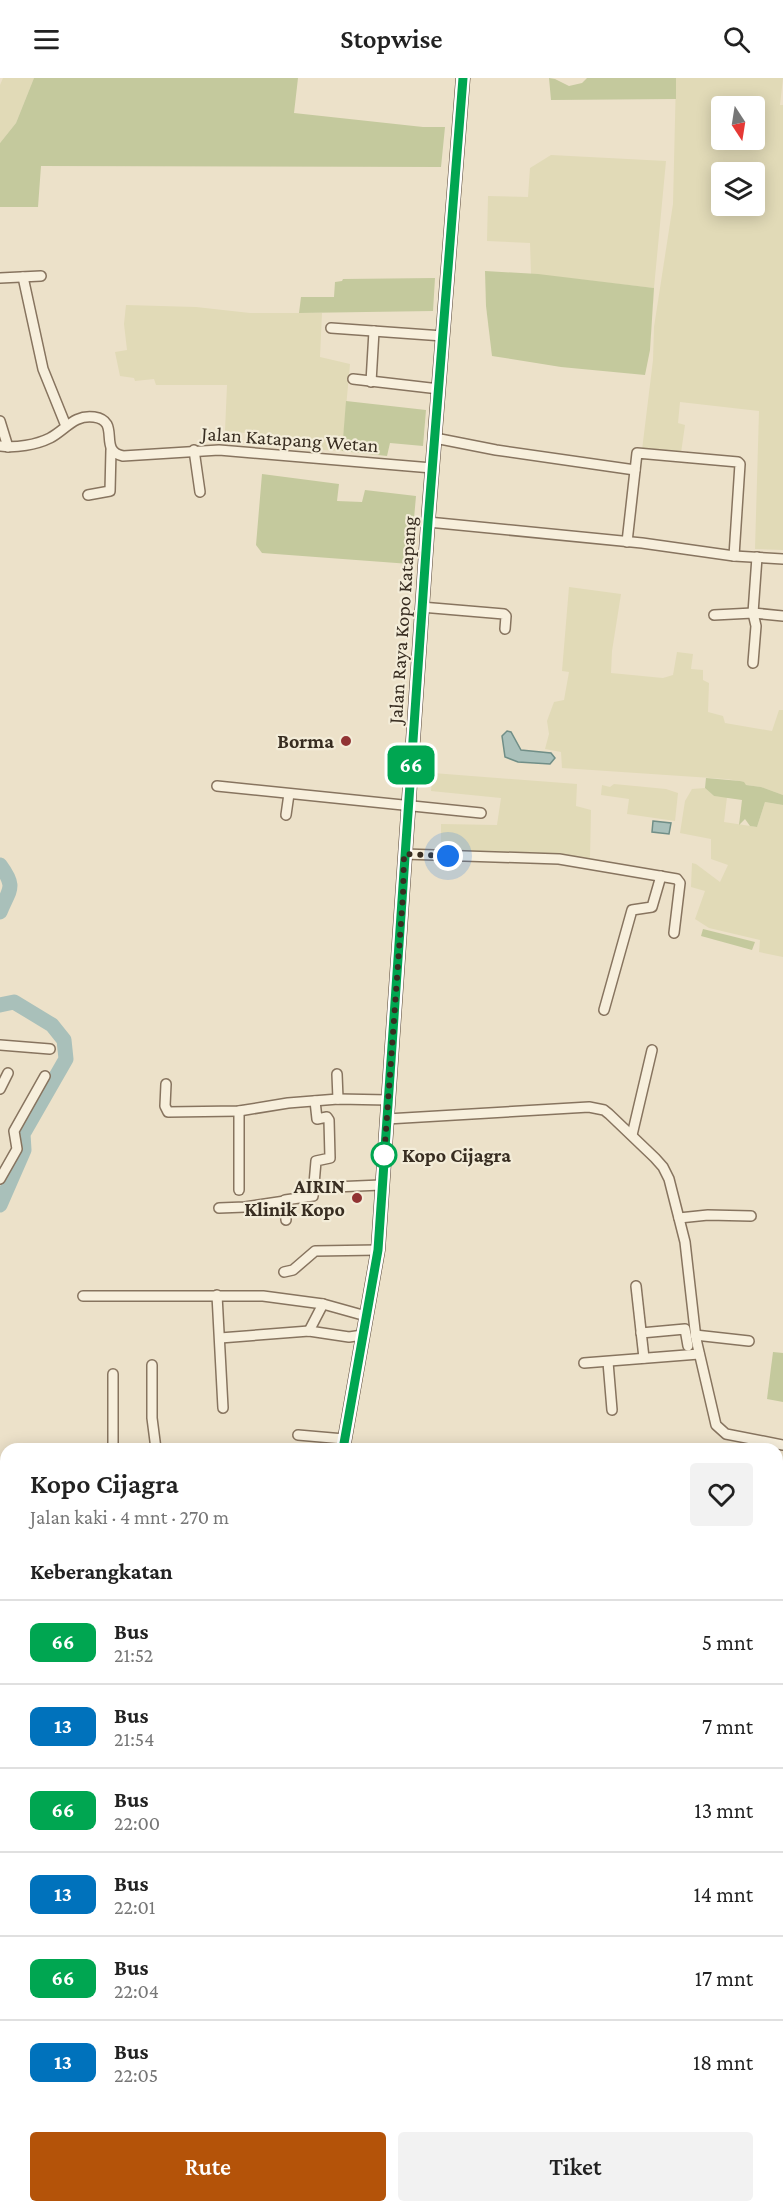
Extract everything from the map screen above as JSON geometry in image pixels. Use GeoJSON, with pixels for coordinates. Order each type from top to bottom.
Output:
{"type":"FeatureCollection","features":[{"type":"Feature","properties":{"kind":"main road","name":"Jalan Raya Kopo Katapang"},"geometry":{"type":"LineString","coordinates":[[344,1443],[378,1250],[428,522],[463,78]]}},
{"type":"Feature","properties":{"kind":"street"},"geometry":{"type":"LineString","coordinates":[[0,278],[41,276]]}},
{"type":"Feature","properties":{"kind":"street"},"geometry":{"type":"LineString","coordinates":[[23,277],[43,369],[66,426]]}},
{"type":"Feature","properties":{"kind":"street"},"geometry":{"type":"LineString","coordinates":[[331,328],[443,336]]}},
{"type":"Feature","properties":{"kind":"street"},"geometry":{"type":"LineString","coordinates":[[371,382],[374,331]]}},
{"type":"Feature","properties":{"kind":"street"},"geometry":{"type":"LineString","coordinates":[[353,380],[439,389]]}},
{"type":"Feature","properties":{"kind":"street"},"geometry":{"type":"LineString","coordinates":[[0,421],[4,447],[44,440],[72,421],[85,417],[102,419],[110,430],[110,491],[88,495]]}},
{"type":"Feature","properties":{"kind":"street"},"geometry":{"type":"LineString","coordinates":[[435,438],[496,450],[635,470]]}},
{"type":"Feature","properties":{"kind":"street","name":"Jalan Katapang Wetan"},"geometry":{"type":"LineString","coordinates":[[111,450],[119,455],[129,456],[194,450],[240,451],[432,468]]}},
{"type":"Feature","properties":{"kind":"street"},"geometry":{"type":"LineString","coordinates":[[194,450],[200,492]]}},
{"type":"Feature","properties":{"kind":"street"},"geometry":{"type":"LineString","coordinates":[[627,542],[638,453],[740,463],[734,556]]}},
{"type":"Feature","properties":{"kind":"street"},"geometry":{"type":"LineString","coordinates":[[428,522],[627,542],[734,556],[783,559]]}},
{"type":"Feature","properties":{"kind":"street"},"geometry":{"type":"LineString","coordinates":[[753,663],[756,626],[753,613],[757,556]]}},
{"type":"Feature","properties":{"kind":"street"},"geometry":{"type":"LineString","coordinates":[[422,607],[504,614],[506,616],[505,629]]}},
{"type":"Feature","properties":{"kind":"street"},"geometry":{"type":"LineString","coordinates":[[714,615],[753,613],[783,616]]}},
{"type":"Feature","properties":{"kind":"street"},"geometry":{"type":"LineString","coordinates":[[217,786],[481,813]]}},
{"type":"Feature","properties":{"kind":"street"},"geometry":{"type":"LineString","coordinates":[[286,815],[288,794]]}},
{"type":"Feature","properties":{"kind":"street"},"geometry":{"type":"LineString","coordinates":[[404,854],[560,859],[677,879],[680,883],[674,933]]}},
{"type":"Feature","properties":{"kind":"street"},"geometry":{"type":"LineString","coordinates":[[604,1010],[632,910],[652,907],[660,876]]}},
{"type":"Feature","properties":{"kind":"street"},"geometry":{"type":"LineString","coordinates":[[0,1045],[50,1049]]}},
{"type":"Feature","properties":{"kind":"street"},"geometry":{"type":"LineString","coordinates":[[632,1135],[652,1050]]}},
{"type":"Feature","properties":{"kind":"street"},"geometry":{"type":"LineString","coordinates":[[0,1089],[8,1073]]}},
{"type":"Feature","properties":{"kind":"street"},"geometry":{"type":"LineString","coordinates":[[337,1074],[338,1099]]}},
{"type":"Feature","properties":{"kind":"street"},"geometry":{"type":"LineString","coordinates":[[0,1179],[17,1149],[14,1131],[45,1076]]}},
{"type":"Feature","properties":{"kind":"street"},"geometry":{"type":"LineString","coordinates":[[166,1084],[165,1106],[168,1112],[239,1111],[338,1099],[388,1100]]}},
{"type":"Feature","properties":{"kind":"street"},"geometry":{"type":"LineString","coordinates":[[219,1208],[245,1207],[313,1196],[316,1161],[330,1158],[329,1120],[327,1117],[317,1119],[315,1101]]}},
{"type":"Feature","properties":{"kind":"street"},"geometry":{"type":"LineString","coordinates":[[387,1119],[589,1107],[604,1110],[655,1158],[666,1173],[685,1242],[695,1335],[717,1428],[726,1434],[773,1443]]}},
{"type":"Feature","properties":{"kind":"street"},"geometry":{"type":"LineString","coordinates":[[239,1111],[239,1190]]}},
{"type":"Feature","properties":{"kind":"street"},"geometry":{"type":"LineString","coordinates":[[334,1187],[381,1185]]}},
{"type":"Feature","properties":{"kind":"street"},"geometry":{"type":"LineString","coordinates":[[285,1201],[286,1220]]}},
{"type":"Feature","properties":{"kind":"street"},"geometry":{"type":"LineString","coordinates":[[679,1218],[708,1215],[751,1216]]}},
{"type":"Feature","properties":{"kind":"street"},"geometry":{"type":"LineString","coordinates":[[284,1272],[293,1270],[315,1251],[378,1250]]}},
{"type":"Feature","properties":{"kind":"street"},"geometry":{"type":"LineString","coordinates":[[636,1286],[644,1358]]}},
{"type":"Feature","properties":{"kind":"street"},"geometry":{"type":"LineString","coordinates":[[217,1295],[223,1408]]}},
{"type":"Feature","properties":{"kind":"street"},"geometry":{"type":"LineString","coordinates":[[83,1296],[263,1296],[323,1304],[366,1316]]}},
{"type":"Feature","properties":{"kind":"street"},"geometry":{"type":"LineString","coordinates":[[309,1331],[323,1304]]}},
{"type":"Feature","properties":{"kind":"street"},"geometry":{"type":"LineString","coordinates":[[641,1333],[685,1329],[688,1346]]}},
{"type":"Feature","properties":{"kind":"street"},"geometry":{"type":"LineString","coordinates":[[220,1338],[309,1331],[349,1337],[363,1335]]}},
{"type":"Feature","properties":{"kind":"street"},"geometry":{"type":"LineString","coordinates":[[695,1335],[749,1341]]}},
{"type":"Feature","properties":{"kind":"street"},"geometry":{"type":"LineString","coordinates":[[584,1364],[699,1354]]}},
{"type":"Feature","properties":{"kind":"street"},"geometry":{"type":"LineString","coordinates":[[608,1362],[612,1410]]}},
{"type":"Feature","properties":{"kind":"street"},"geometry":{"type":"LineString","coordinates":[[152,1365],[152,1418],[155,1443]]}},
{"type":"Feature","properties":{"kind":"street"},"geometry":{"type":"LineString","coordinates":[[113,1374],[113,1443]]}},
{"type":"Feature","properties":{"kind":"street"},"geometry":{"type":"LineString","coordinates":[[298,1435],[339,1443]]}},
{"type":"Feature","properties":{"kind":"shaded area"},"geometry":{"type":"Polygon","coordinates":[[[3,78],[34,78],[16,123],[0,143],[0,85],[3,78]]]}},
{"type":"Feature","properties":{"kind":"shaded area"},"geometry":{"type":"Polygon","coordinates":[[[676,78],[783,78],[780,105],[783,105],[783,550],[755,549],[759,411],[680,402],[678,423],[685,425],[681,453],[642,450],[653,360],[654,327],[673,204],[676,78]]]}},
{"type":"Feature","properties":{"kind":"shaded area"},"geometry":{"type":"Polygon","coordinates":[[[551,155],[666,161],[654,288],[531,274],[530,243],[487,241],[488,196],[528,197],[530,168],[551,155]]]}},
{"type":"Feature","properties":{"kind":"shaded area"},"geometry":{"type":"Polygon","coordinates":[[[126,305],[196,307],[250,313],[322,313],[320,357],[350,364],[342,451],[308,449],[308,439],[225,431],[227,385],[156,385],[154,379],[135,381],[134,378],[120,376],[115,352],[127,350],[124,324],[126,305]]]}},
{"type":"Feature","properties":{"kind":"shaded area"},"geometry":{"type":"Polygon","coordinates":[[[569,587],[621,594],[611,673],[663,678],[673,675],[677,652],[693,654],[691,669],[703,670],[703,680],[709,683],[708,712],[723,716],[725,723],[772,731],[779,710],[783,710],[783,795],[761,787],[746,785],[740,781],[726,779],[562,768],[561,752],[545,749],[549,734],[547,721],[554,702],[564,700],[569,672],[562,671],[569,587]]]}},
{"type":"Feature","properties":{"kind":"shaded area"},"geometry":{"type":"Polygon","coordinates":[[[433,773],[577,784],[576,806],[591,810],[590,858],[441,850],[441,824],[497,825],[501,798],[431,791],[433,773]]]}},
{"type":"Feature","properties":{"kind":"shaded area"},"geometry":{"type":"Polygon","coordinates":[[[614,784],[666,789],[678,793],[675,821],[627,814],[629,799],[601,795],[602,785],[610,787],[614,784]]]}},
{"type":"Feature","properties":{"kind":"shaded area"},"geometry":{"type":"Polygon","coordinates":[[[705,788],[714,796],[727,797],[724,822],[757,827],[765,802],[783,805],[783,957],[759,952],[760,940],[709,928],[695,919],[705,891],[691,887],[692,863],[720,882],[728,865],[711,859],[711,839],[680,833],[685,801],[692,789],[705,788]]]}},
{"type":"Feature","properties":{"kind":"green space"},"geometry":{"type":"Polygon","coordinates":[[[34,78],[298,78],[294,113],[423,127],[445,127],[441,167],[41,166],[38,207],[0,207],[0,143],[16,123],[34,78]]]}},
{"type":"Feature","properties":{"kind":"green space"},"geometry":{"type":"Polygon","coordinates":[[[549,78],[569,86],[582,83],[587,78],[676,78],[676,99],[551,100],[549,78]]]}},
{"type":"Feature","properties":{"kind":"green space"},"geometry":{"type":"Polygon","coordinates":[[[485,271],[538,274],[654,288],[650,350],[645,375],[561,367],[492,356],[486,306],[485,271]]]}},
{"type":"Feature","properties":{"kind":"green space"},"geometry":{"type":"Polygon","coordinates":[[[435,278],[433,311],[299,313],[301,297],[334,297],[335,282],[343,279],[435,278]]]}},
{"type":"Feature","properties":{"kind":"green space"},"geometry":{"type":"Polygon","coordinates":[[[346,401],[426,410],[423,446],[390,443],[387,456],[342,451],[346,401]]]}},
{"type":"Feature","properties":{"kind":"green space"},"geometry":{"type":"Polygon","coordinates":[[[262,474],[339,484],[337,501],[362,502],[365,490],[416,496],[410,564],[262,553],[256,545],[262,474]]]}},
{"type":"Feature","properties":{"kind":"green space"},"geometry":{"type":"Polygon","coordinates":[[[706,778],[740,781],[746,785],[761,787],[783,795],[783,805],[765,802],[757,827],[750,826],[745,819],[739,825],[742,800],[714,796],[705,788],[706,778]]]}},
{"type":"Feature","properties":{"kind":"green space"},"geometry":{"type":"Polygon","coordinates":[[[703,929],[755,942],[752,950],[701,936],[703,929]]]}},
{"type":"Feature","properties":{"kind":"green space"},"geometry":{"type":"Polygon","coordinates":[[[773,1352],[783,1353],[783,1402],[767,1399],[773,1352]]]}},
{"type":"Feature","properties":{"kind":"water"},"geometry":{"type":"Polygon","coordinates":[[[507,731],[511,732],[521,750],[551,753],[555,758],[550,764],[518,762],[505,757],[502,736],[507,731]]]}},
{"type":"Feature","properties":{"kind":"water"},"geometry":{"type":"Polygon","coordinates":[[[653,821],[671,823],[669,834],[652,832],[653,821]]]}},
{"type":"Feature","properties":{"kind":"waterway"},"geometry":{"type":"LineString","coordinates":[[0,865],[10,884],[0,912]]}},
{"type":"Feature","properties":{"kind":"waterway"},"geometry":{"type":"LineString","coordinates":[[0,1005],[14,1002],[52,1025],[64,1040],[66,1059],[23,1134],[24,1150],[0,1205]]}},
{"type":"Feature","properties":{"kind":"bus line","name":"66"},"geometry":{"type":"LineString","coordinates":[[344,1443],[378,1250],[380,1194],[428,522],[463,78]]}},
{"type":"Feature","properties":{"kind":"place","name":"Borma"},"geometry":{"type":"Point","coordinates":[346,741]}},
{"type":"Feature","properties":{"kind":"place","name":"Kopo Cijagra"},"geometry":{"type":"Point","coordinates":[384,1155]}},
{"type":"Feature","properties":{"kind":"place","name":"AIRIN Klinik Kopo"},"geometry":{"type":"Point","coordinates":[357,1198]}},
{"type":"Feature","properties":{"kind":"route"},"geometry":{"type":"LineString","coordinates":[[384,1155],[384,1158],[404,854],[448,856]]}}]}
